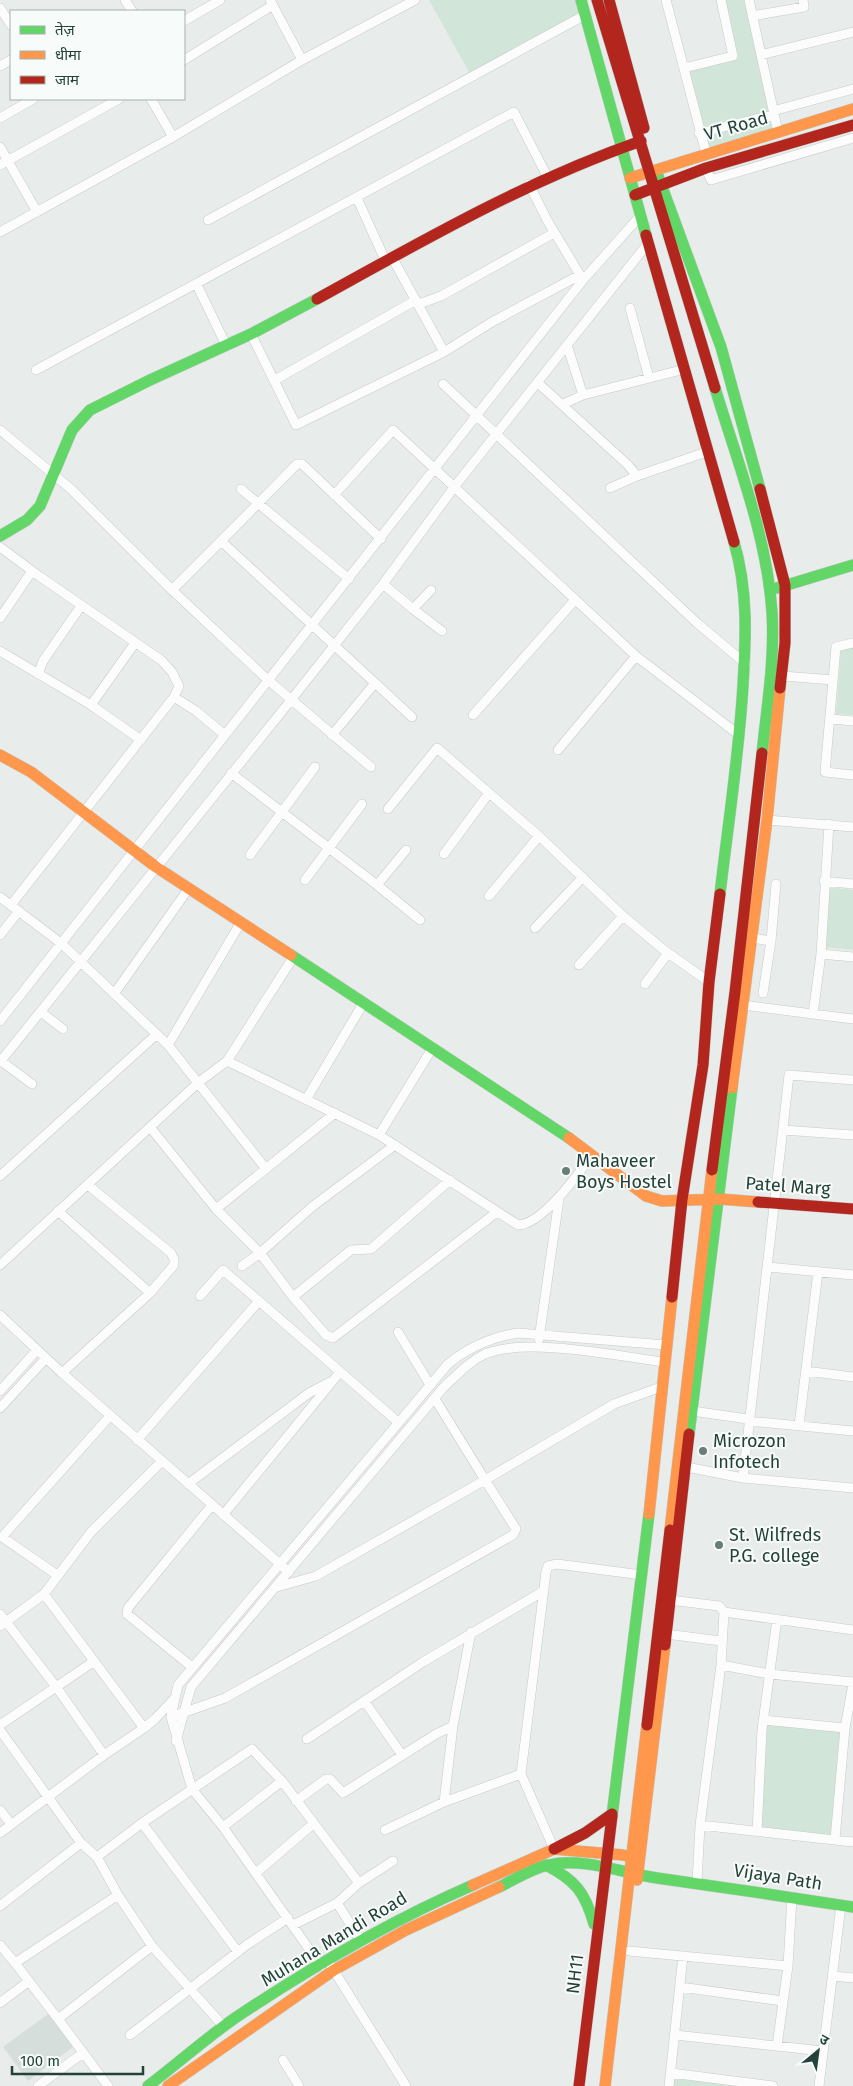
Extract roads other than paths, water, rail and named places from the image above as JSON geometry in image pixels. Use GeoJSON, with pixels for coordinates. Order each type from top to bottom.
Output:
{"type":"FeatureCollection","features":[{"type":"Feature","properties":{"kind":"main road","name":"NH11"},"geometry":{"type":"LineString","coordinates":[[579,2086],[606,1854],[642,1575],[663,1362],[682,1200],[703,1065],[710,982],[740,735],[748,622],[742,568],[620,146],[581,0]]}},
{"type":"Feature","properties":{"kind":"main road"},"geometry":{"type":"LineString","coordinates":[[597,0],[641,141],[721,347],[785,586],[782,676],[768,820],[714,1199],[636,1857],[605,2086]]}},
{"type":"Feature","properties":{"kind":"main road"},"geometry":{"type":"LineString","coordinates":[[609,0],[652,170]]}},
{"type":"Feature","properties":{"kind":"main road","name":"VT Road"},"geometry":{"type":"LineString","coordinates":[[630,178],[853,109]]}},
{"type":"Feature","properties":{"kind":"main road","name":"VT Road"},"geometry":{"type":"LineString","coordinates":[[635,195],[706,168],[853,125]]}},
{"type":"Feature","properties":{"kind":"main road"},"geometry":{"type":"LineString","coordinates":[[2,532],[34,514],[48,493],[66,445],[81,418],[86,413],[155,375],[250,334],[529,184],[620,146],[641,141]]}},
{"type":"Feature","properties":{"kind":"main road"},"geometry":{"type":"LineString","coordinates":[[636,1857],[666,1634],[682,1467],[692,1411],[735,992],[773,656],[774,619],[772,589],[762,544],[658,186]]}},
{"type":"Feature","properties":{"kind":"main road"},"geometry":{"type":"LineString","coordinates":[[772,589],[853,565]]}},
{"type":"Feature","properties":{"kind":"main road","name":"Patel Marg"},"geometry":{"type":"LineString","coordinates":[[0,755],[31,772],[156,866],[558,1130],[646,1196],[662,1200],[714,1199],[853,1209]]}},
{"type":"Feature","properties":{"kind":"main road","name":"Muhana Mandi Road"},"geometry":{"type":"LineString","coordinates":[[148,2086],[234,2019],[328,1965],[361,1940],[427,1905],[554,1849],[585,1833],[612,1814]]}},
{"type":"Feature","properties":{"kind":"main road"},"geometry":{"type":"LineString","coordinates":[[554,1849],[636,1857],[656,1878]]}},
{"type":"Feature","properties":{"kind":"main road","name":"Vijaya Path"},"geometry":{"type":"LineString","coordinates":[[546,1865],[562,1863],[605,1866],[656,1878],[697,1882],[847,1906]]}},
{"type":"Feature","properties":{"kind":"main road"},"geometry":{"type":"LineString","coordinates":[[168,2086],[244,2032],[328,1965],[546,1865],[566,1875],[580,1887],[588,1900],[597,1933]]}},
{"type":"Feature","properties":{"kind":"main road"},"geometry":{"type":"LineString","coordinates":[[613,2086],[629,1951],[634,1873]]}},
{"type":"Feature","properties":{"kind":"main road"},"geometry":{"type":"LineString","coordinates":[[234,2019],[244,2032]]}},
{"type":"Feature","properties":{"kind":"street"},"geometry":{"type":"LineString","coordinates":[[185,20],[220,0]]}},
{"type":"Feature","properties":{"kind":"street"},"geometry":{"type":"LineString","coordinates":[[0,232],[173,137],[302,60],[415,0]]}},
{"type":"Feature","properties":{"kind":"street"},"geometry":{"type":"LineString","coordinates":[[666,0],[706,153]]}},
{"type":"Feature","properties":{"kind":"street"},"geometry":{"type":"LineString","coordinates":[[684,68],[734,56],[721,0]]}},
{"type":"Feature","properties":{"kind":"street"},"geometry":{"type":"LineString","coordinates":[[749,0],[778,132]]}},
{"type":"Feature","properties":{"kind":"street"},"geometry":{"type":"LineString","coordinates":[[752,16],[804,7],[803,0]]}},
{"type":"Feature","properties":{"kind":"street"},"geometry":{"type":"LineString","coordinates":[[185,59],[271,2],[302,60]]}},
{"type":"Feature","properties":{"kind":"street"},"geometry":{"type":"LineString","coordinates":[[0,8],[10,23]]}},
{"type":"Feature","properties":{"kind":"street"},"geometry":{"type":"LineString","coordinates":[[208,220],[585,15]]}},
{"type":"Feature","properties":{"kind":"street"},"geometry":{"type":"LineString","coordinates":[[761,55],[853,32]]}},
{"type":"Feature","properties":{"kind":"street"},"geometry":{"type":"LineString","coordinates":[[700,133],[853,89]]}},
{"type":"Feature","properties":{"kind":"street"},"geometry":{"type":"LineString","coordinates":[[0,118],[30,100]]}},
{"type":"Feature","properties":{"kind":"street"},"geometry":{"type":"LineString","coordinates":[[4,163],[117,100]]}},
{"type":"Feature","properties":{"kind":"street"},"geometry":{"type":"LineString","coordinates":[[152,100],[173,137]]}},
{"type":"Feature","properties":{"kind":"street"},"geometry":{"type":"LineString","coordinates":[[36,370],[197,285],[514,112],[547,176]]}},
{"type":"Feature","properties":{"kind":"street"},"geometry":{"type":"LineString","coordinates":[[706,168],[711,180],[853,138]]}},
{"type":"Feature","properties":{"kind":"street"},"geometry":{"type":"LineString","coordinates":[[0,147],[4,163],[37,212]]}},
{"type":"Feature","properties":{"kind":"street"},"geometry":{"type":"LineString","coordinates":[[529,184],[554,233],[582,277]]}},
{"type":"Feature","properties":{"kind":"street"},"geometry":{"type":"LineString","coordinates":[[357,198],[389,260],[417,302],[444,352]]}},
{"type":"Feature","properties":{"kind":"street"},"geometry":{"type":"LineString","coordinates":[[0,1021],[62,944],[133,850],[477,417],[582,277],[641,215]]}},
{"type":"Feature","properties":{"kind":"street"},"geometry":{"type":"LineString","coordinates":[[275,380],[417,302],[441,296],[554,233]]}},
{"type":"Feature","properties":{"kind":"street"},"geometry":{"type":"LineString","coordinates":[[32,1084],[1,1062],[383,584],[455,486],[649,242]]}},
{"type":"Feature","properties":{"kind":"street"},"geometry":{"type":"LineString","coordinates":[[250,334],[275,380],[296,425],[444,352],[492,322],[582,277]]}},
{"type":"Feature","properties":{"kind":"street"},"geometry":{"type":"LineString","coordinates":[[197,285],[226,344]]}},
{"type":"Feature","properties":{"kind":"street"},"geometry":{"type":"LineString","coordinates":[[630,308],[649,378]]}},
{"type":"Feature","properties":{"kind":"street"},"geometry":{"type":"LineString","coordinates":[[567,345],[583,395]]}},
{"type":"Feature","properties":{"kind":"street"},"geometry":{"type":"LineString","coordinates":[[563,404],[583,395],[685,369]]}},
{"type":"Feature","properties":{"kind":"street"},"geometry":{"type":"LineString","coordinates":[[538,383],[628,465],[637,476]]}},
{"type":"Feature","properties":{"kind":"street"},"geometry":{"type":"LineString","coordinates":[[443,384],[496,435],[556,488],[697,623],[746,664]]}},
{"type":"Feature","properties":{"kind":"street"},"geometry":{"type":"LineString","coordinates":[[0,430],[71,489],[172,590],[268,680],[370,767]]}},
{"type":"Feature","properties":{"kind":"street"},"geometry":{"type":"LineString","coordinates":[[334,495],[393,430],[455,486],[574,601],[636,656],[740,735]]}},
{"type":"Feature","properties":{"kind":"street"},"geometry":{"type":"LineString","coordinates":[[610,488],[637,476],[709,451]]}},
{"type":"Feature","properties":{"kind":"street"},"geometry":{"type":"LineString","coordinates":[[172,590],[297,464],[302,464],[380,538]]}},
{"type":"Feature","properties":{"kind":"street"},"geometry":{"type":"LineString","coordinates":[[241,489],[349,580]]}},
{"type":"Feature","properties":{"kind":"street"},"geometry":{"type":"LineString","coordinates":[[221,541],[412,717]]}},
{"type":"Feature","properties":{"kind":"street"},"geometry":{"type":"LineString","coordinates":[[0,547],[81,606],[161,660],[172,672],[179,686],[174,697],[11,905]]}},
{"type":"Feature","properties":{"kind":"street"},"geometry":{"type":"LineString","coordinates":[[0,618],[32,571]]}},
{"type":"Feature","properties":{"kind":"street"},"geometry":{"type":"LineString","coordinates":[[383,584],[442,631]]}},
{"type":"Feature","properties":{"kind":"street"},"geometry":{"type":"LineString","coordinates":[[413,609],[431,590]]}},
{"type":"Feature","properties":{"kind":"street"},"geometry":{"type":"LineString","coordinates":[[473,715],[574,601]]}},
{"type":"Feature","properties":{"kind":"street"},"geometry":{"type":"LineString","coordinates":[[38,674],[43,661],[81,606]]}},
{"type":"Feature","properties":{"kind":"street"},"geometry":{"type":"LineString","coordinates":[[91,705],[135,643]]}},
{"type":"Feature","properties":{"kind":"street"},"geometry":{"type":"LineString","coordinates":[[853,643],[836,647],[825,772],[853,774]]}},
{"type":"Feature","properties":{"kind":"street"},"geometry":{"type":"LineString","coordinates":[[0,651],[91,705],[141,740]]}},
{"type":"Feature","properties":{"kind":"street"},"geometry":{"type":"LineString","coordinates":[[558,750],[636,656]]}},
{"type":"Feature","properties":{"kind":"street"},"geometry":{"type":"LineString","coordinates":[[782,676],[833,680]]}},
{"type":"Feature","properties":{"kind":"street"},"geometry":{"type":"LineString","coordinates":[[332,734],[375,683]]}},
{"type":"Feature","properties":{"kind":"street"},"geometry":{"type":"LineString","coordinates":[[174,697],[196,711],[225,735]]}},
{"type":"Feature","properties":{"kind":"street"},"geometry":{"type":"LineString","coordinates":[[831,719],[853,721]]}},
{"type":"Feature","properties":{"kind":"street"},"geometry":{"type":"LineString","coordinates":[[388,809],[438,748],[538,836],[624,916],[668,953],[710,982]]}},
{"type":"Feature","properties":{"kind":"street"},"geometry":{"type":"LineString","coordinates":[[250,855],[315,767]]}},
{"type":"Feature","properties":{"kind":"street"},"geometry":{"type":"LineString","coordinates":[[232,773],[282,810],[420,920]]}},
{"type":"Feature","properties":{"kind":"street"},"geometry":{"type":"LineString","coordinates":[[444,854],[489,793]]}},
{"type":"Feature","properties":{"kind":"street"},"geometry":{"type":"LineString","coordinates":[[306,880],[362,804]]}},
{"type":"Feature","properties":{"kind":"street"},"geometry":{"type":"LineString","coordinates":[[768,820],[853,827]]}},
{"type":"Feature","properties":{"kind":"street"},"geometry":{"type":"LineString","coordinates":[[813,1014],[821,954],[829,824]]}},
{"type":"Feature","properties":{"kind":"street"},"geometry":{"type":"LineString","coordinates":[[489,896],[538,836]]}},
{"type":"Feature","properties":{"kind":"street"},"geometry":{"type":"LineString","coordinates":[[377,885],[406,850]]}},
{"type":"Feature","properties":{"kind":"street"},"geometry":{"type":"LineString","coordinates":[[535,928],[583,877]]}},
{"type":"Feature","properties":{"kind":"street"},"geometry":{"type":"LineString","coordinates":[[824,881],[853,884]]}},
{"type":"Feature","properties":{"kind":"street"},"geometry":{"type":"LineString","coordinates":[[763,993],[771,941],[776,884]]}},
{"type":"Feature","properties":{"kind":"street"},"geometry":{"type":"LineString","coordinates":[[114,994],[189,888]]}},
{"type":"Feature","properties":{"kind":"street"},"geometry":{"type":"LineString","coordinates":[[0,897],[62,944],[168,1045],[266,1169]]}},
{"type":"Feature","properties":{"kind":"street"},"geometry":{"type":"LineString","coordinates":[[0,935],[20,911]]}},
{"type":"Feature","properties":{"kind":"street"},"geometry":{"type":"LineString","coordinates":[[579,965],[624,916]]}},
{"type":"Feature","properties":{"kind":"street"},"geometry":{"type":"LineString","coordinates":[[168,1045],[241,922]]}},
{"type":"Feature","properties":{"kind":"street"},"geometry":{"type":"LineString","coordinates":[[752,938],[771,941]]}},
{"type":"Feature","properties":{"kind":"street"},"geometry":{"type":"LineString","coordinates":[[645,984],[668,953]]}},
{"type":"Feature","properties":{"kind":"street"},"geometry":{"type":"LineString","coordinates":[[821,954],[853,957]]}},
{"type":"Feature","properties":{"kind":"street"},"geometry":{"type":"LineString","coordinates":[[0,1265],[199,1082],[227,1061],[294,956]]}},
{"type":"Feature","properties":{"kind":"street"},"geometry":{"type":"LineString","coordinates":[[307,1098],[364,1002]]}},
{"type":"Feature","properties":{"kind":"street"},"geometry":{"type":"LineString","coordinates":[[743,1004],[853,1019]]}},
{"type":"Feature","properties":{"kind":"street"},"geometry":{"type":"LineString","coordinates":[[41,1012],[64,1029]]}},
{"type":"Feature","properties":{"kind":"street"},"geometry":{"type":"LineString","coordinates":[[0,1176],[156,1034]]}},
{"type":"Feature","properties":{"kind":"street"},"geometry":{"type":"LineString","coordinates":[[379,1136],[433,1047]]}},
{"type":"Feature","properties":{"kind":"street"},"geometry":{"type":"LineString","coordinates":[[227,1061],[307,1098],[379,1136],[497,1212],[522,1225],[559,1199],[592,1155]]}},
{"type":"Feature","properties":{"kind":"street"},"geometry":{"type":"LineString","coordinates":[[743,1478],[748,1420],[776,1202],[789,1075],[853,1080]]}},
{"type":"Feature","properties":{"kind":"street"},"geometry":{"type":"LineString","coordinates":[[216,1209],[335,1112]]}},
{"type":"Feature","properties":{"kind":"street"},"geometry":{"type":"LineString","coordinates":[[150,1127],[216,1209],[260,1253],[293,1297],[326,1336],[332,1338],[497,1212]]}},
{"type":"Feature","properties":{"kind":"street"},"geometry":{"type":"LineString","coordinates":[[783,1130],[853,1135]]}},
{"type":"Feature","properties":{"kind":"street"},"geometry":{"type":"LineString","coordinates":[[242,1266],[260,1253],[313,1206],[395,1145]]}},
{"type":"Feature","properties":{"kind":"street"},"geometry":{"type":"LineString","coordinates":[[293,1297],[351,1250],[371,1249],[450,1180]]}},
{"type":"Feature","properties":{"kind":"street"},"geometry":{"type":"LineString","coordinates":[[62,1373],[150,1292],[170,1271],[174,1259],[171,1253],[88,1185]]}},
{"type":"Feature","properties":{"kind":"street"},"geometry":{"type":"LineString","coordinates":[[540,1346],[538,1335],[559,1199]]}},
{"type":"Feature","properties":{"kind":"street"},"geometry":{"type":"LineString","coordinates":[[58,1211],[150,1292]]}},
{"type":"Feature","properties":{"kind":"street"},"geometry":{"type":"LineString","coordinates":[[768,1267],[853,1275]]}},
{"type":"Feature","properties":{"kind":"street"},"geometry":{"type":"LineString","coordinates":[[200,1296],[223,1270],[398,1422]]}},
{"type":"Feature","properties":{"kind":"street"},"geometry":{"type":"LineString","coordinates":[[799,1425],[818,1272]]}},
{"type":"Feature","properties":{"kind":"street"},"geometry":{"type":"LineString","coordinates":[[137,1440],[259,1301]]}},
{"type":"Feature","properties":{"kind":"street"},"geometry":{"type":"LineString","coordinates":[[0,1315],[110,1416],[289,1572]]}},
{"type":"Feature","properties":{"kind":"street"},"geometry":{"type":"LineString","coordinates":[[398,1332],[430,1385]]}},
{"type":"Feature","properties":{"kind":"street"},"geometry":{"type":"LineString","coordinates":[[406,2086],[328,1965],[291,1922],[223,1827],[192,1789],[170,1717],[178,1685],[278,1563],[398,1422],[448,1364],[464,1351],[498,1336],[518,1333],[666,1345]]}},
{"type":"Feature","properties":{"kind":"street"},"geometry":{"type":"LineString","coordinates":[[176,1741],[182,1713],[191,1687],[435,1399],[466,1366],[485,1354],[504,1349],[540,1346],[663,1362]]}},
{"type":"Feature","properties":{"kind":"street"},"geometry":{"type":"LineString","coordinates":[[0,1391],[37,1350]]}},
{"type":"Feature","properties":{"kind":"street"},"geometry":{"type":"LineString","coordinates":[[0,1408],[46,1358]]}},
{"type":"Feature","properties":{"kind":"street"},"geometry":{"type":"LineString","coordinates":[[806,1371],[853,1377]]}},
{"type":"Feature","properties":{"kind":"street"},"geometry":{"type":"LineString","coordinates":[[223,1515],[340,1372]]}},
{"type":"Feature","properties":{"kind":"street"},"geometry":{"type":"LineString","coordinates":[[188,1484],[309,1393],[332,1381]]}},
{"type":"Feature","properties":{"kind":"street"},"geometry":{"type":"LineString","coordinates":[[8,1382],[17,1390]]}},
{"type":"Feature","properties":{"kind":"street"},"geometry":{"type":"LineString","coordinates":[[277,1587],[316,1576],[614,1404],[661,1387]]}},
{"type":"Feature","properties":{"kind":"street"},"geometry":{"type":"LineString","coordinates":[[170,1717],[225,1698],[513,1536],[516,1529],[435,1399]]}},
{"type":"Feature","properties":{"kind":"street"},"geometry":{"type":"LineString","coordinates":[[692,1411],[748,1420],[853,1431]]}},
{"type":"Feature","properties":{"kind":"street"},"geometry":{"type":"LineString","coordinates":[[57,1575],[1,1536],[110,1416]]}},
{"type":"Feature","properties":{"kind":"street"},"geometry":{"type":"LineString","coordinates":[[104,1755],[57,1688],[2,1621],[44,1594],[92,1532],[162,1461]]}},
{"type":"Feature","properties":{"kind":"street"},"geometry":{"type":"LineString","coordinates":[[682,1467],[743,1478],[853,1488]]}},
{"type":"Feature","properties":{"kind":"street"},"geometry":{"type":"LineString","coordinates":[[192,1667],[127,1614],[128,1608],[212,1505]]}},
{"type":"Feature","properties":{"kind":"street"},"geometry":{"type":"LineString","coordinates":[[554,1849],[521,1774],[542,1592],[548,1566],[557,1564],[642,1575]]}},
{"type":"Feature","properties":{"kind":"street"},"geometry":{"type":"LineString","coordinates":[[307,1739],[471,1632],[542,1592]]}},
{"type":"Feature","properties":{"kind":"street"},"geometry":{"type":"LineString","coordinates":[[44,1594],[144,1728]]}},
{"type":"Feature","properties":{"kind":"street"},"geometry":{"type":"LineString","coordinates":[[670,1600],[719,1606],[724,1612],[853,1630]]}},
{"type":"Feature","properties":{"kind":"street"},"geometry":{"type":"LineString","coordinates":[[697,1882],[700,1826],[721,1665],[724,1612]]}},
{"type":"Feature","properties":{"kind":"street"},"geometry":{"type":"LineString","coordinates":[[757,1832],[763,1720],[777,1619]]}},
{"type":"Feature","properties":{"kind":"street"},"geometry":{"type":"LineString","coordinates":[[444,1802],[453,1726],[471,1632]]}},
{"type":"Feature","properties":{"kind":"street"},"geometry":{"type":"LineString","coordinates":[[666,1634],[721,1641]]}},
{"type":"Feature","properties":{"kind":"street"},"geometry":{"type":"LineString","coordinates":[[0,1725],[93,1662]]}},
{"type":"Feature","properties":{"kind":"street"},"geometry":{"type":"LineString","coordinates":[[721,1665],[769,1674],[853,1683],[845,1728],[835,1839]]}},
{"type":"Feature","properties":{"kind":"street"},"geometry":{"type":"LineString","coordinates":[[0,1833],[47,1796],[144,1728],[174,1698]]}},
{"type":"Feature","properties":{"kind":"street"},"geometry":{"type":"LineString","coordinates":[[365,1702],[402,1755]]}},
{"type":"Feature","properties":{"kind":"street"},"geometry":{"type":"LineString","coordinates":[[763,1720],[845,1728]]}},
{"type":"Feature","properties":{"kind":"street"},"geometry":{"type":"LineString","coordinates":[[296,1801],[326,1779],[330,1779],[343,1793],[436,1734],[453,1726]]}},
{"type":"Feature","properties":{"kind":"street"},"geometry":{"type":"LineString","coordinates":[[0,1730],[81,1843],[97,1857],[118,1895],[152,1946],[224,2028]]}},
{"type":"Feature","properties":{"kind":"street"},"geometry":{"type":"LineString","coordinates":[[97,1857],[142,1823],[252,1749],[282,1780],[313,1824],[359,1883]]}},
{"type":"Feature","properties":{"kind":"street"},"geometry":{"type":"LineString","coordinates":[[385,1830],[444,1802],[521,1774]]}},
{"type":"Feature","properties":{"kind":"street"},"geometry":{"type":"LineString","coordinates":[[223,1827],[282,1780]]}},
{"type":"Feature","properties":{"kind":"street"},"geometry":{"type":"LineString","coordinates":[[0,1810],[11,1824]]}},
{"type":"Feature","properties":{"kind":"street"},"geometry":{"type":"LineString","coordinates":[[142,1823],[238,1952]]}},
{"type":"Feature","properties":{"kind":"street"},"geometry":{"type":"LineString","coordinates":[[256,1873],[313,1824]]}},
{"type":"Feature","properties":{"kind":"street"},"geometry":{"type":"LineString","coordinates":[[700,1826],[853,1842]]}},
{"type":"Feature","properties":{"kind":"street"},"geometry":{"type":"LineString","coordinates":[[0,1906],[81,1843]]}},
{"type":"Feature","properties":{"kind":"street"},"geometry":{"type":"LineString","coordinates":[[130,2035],[238,1952],[291,1922],[337,1903],[359,1883],[393,1861]]}},
{"type":"Feature","properties":{"kind":"street"},"geometry":{"type":"LineString","coordinates":[[15,1962],[118,1895]]}},
{"type":"Feature","properties":{"kind":"street"},"geometry":{"type":"LineString","coordinates":[[778,2046],[788,1966],[792,1897]]}},
{"type":"Feature","properties":{"kind":"street"},"geometry":{"type":"LineString","coordinates":[[337,1903],[361,1940]]}},
{"type":"Feature","properties":{"kind":"street"},"geometry":{"type":"LineString","coordinates":[[819,2086],[834,1976],[833,1963],[847,1906]]}},
{"type":"Feature","properties":{"kind":"street"},"geometry":{"type":"LineString","coordinates":[[0,1945],[58,2018],[108,2086]]}},
{"type":"Feature","properties":{"kind":"street"},"geometry":{"type":"LineString","coordinates":[[58,2018],[152,1946]]}},
{"type":"Feature","properties":{"kind":"street"},"geometry":{"type":"LineString","coordinates":[[629,1951],[788,1966]]}},
{"type":"Feature","properties":{"kind":"street"},"geometry":{"type":"LineString","coordinates":[[669,2086],[683,1956]]}},
{"type":"Feature","properties":{"kind":"street"},"geometry":{"type":"LineString","coordinates":[[834,1976],[853,1978]]}},
{"type":"Feature","properties":{"kind":"street"},"geometry":{"type":"LineString","coordinates":[[0,2003],[29,1981]]}},
{"type":"Feature","properties":{"kind":"street"},"geometry":{"type":"LineString","coordinates":[[680,1987],[783,2001]]}},
{"type":"Feature","properties":{"kind":"street"},"geometry":{"type":"LineString","coordinates":[[675,2035],[823,2052]]}},
{"type":"Feature","properties":{"kind":"street"},"geometry":{"type":"LineString","coordinates":[[38,2086],[84,2052]]}},
{"type":"Feature","properties":{"kind":"street"},"geometry":{"type":"LineString","coordinates":[[282,2060],[299,2086]]}},
{"type":"Feature","properties":{"kind":"street"},"geometry":{"type":"LineString","coordinates":[[670,2073],[731,2084],[772,2086]]}},
{"type":"Feature","properties":{"kind":"place","name":"Mahaveer Boys Hostel"},"geometry":{"type":"Point","coordinates":[566,1171]}},
{"type":"Feature","properties":{"kind":"place","name":"Microzon Infotech"},"geometry":{"type":"Point","coordinates":[703,1451]}},
{"type":"Feature","properties":{"kind":"place","name":"St. Wilfreds P.G. college"},"geometry":{"type":"Point","coordinates":[719,1545]}}]}
